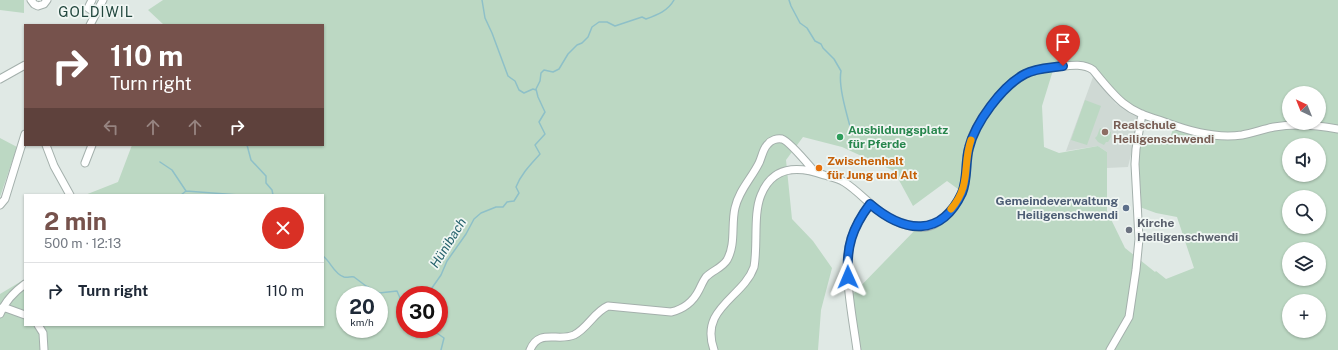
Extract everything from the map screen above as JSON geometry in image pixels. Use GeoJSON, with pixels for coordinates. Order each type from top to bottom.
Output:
{"type":"FeatureCollection","features":[{"type":"Feature","properties":{"kind":"street"},"geometry":{"type":"LineString","coordinates":[[31,0],[38,6],[44,4],[47,0]]}},
{"type":"Feature","properties":{"kind":"street"},"geometry":{"type":"LineString","coordinates":[[92,0],[88,8],[96,13]]}},
{"type":"Feature","properties":{"kind":"street"},"geometry":{"type":"LineString","coordinates":[[90,24],[103,0]]}},
{"type":"Feature","properties":{"kind":"street"},"geometry":{"type":"LineString","coordinates":[[714,350],[712,343],[712,331],[715,317],[723,304],[746,280],[754,267],[757,210],[762,192],[772,178],[784,171],[799,168],[814,171],[842,180],[870,204],[891,219],[912,226],[923,227],[932,225],[944,217],[955,204],[964,187],[968,150],[976,129],[991,106],[1002,94],[1015,81],[1030,72],[1072,65],[1088,67],[1093,70],[1119,100],[1133,110],[1194,132],[1218,136],[1242,135],[1274,127],[1292,125],[1315,125],[1338,129]]}},
{"type":"Feature","properties":{"kind":"street"},"geometry":{"type":"LineString","coordinates":[[0,79],[24,66]]}},
{"type":"Feature","properties":{"kind":"street"},"geometry":{"type":"LineString","coordinates":[[1110,350],[1129,316],[1135,274],[1139,239],[1134,164],[1142,114]]}},
{"type":"Feature","properties":{"kind":"street"},"geometry":{"type":"LineString","coordinates":[[0,205],[5,199],[24,137]]}},
{"type":"Feature","properties":{"kind":"street"},"geometry":{"type":"LineString","coordinates":[[530,350],[539,338],[565,337],[576,334],[602,309],[608,306],[671,312],[680,309],[691,302],[697,295],[707,277],[722,266],[727,259],[732,242],[734,210],[738,196],[760,161],[766,145],[773,140],[780,139],[788,143],[814,171]]}},
{"type":"Feature","properties":{"kind":"street"},"geometry":{"type":"LineString","coordinates":[[46,146],[54,166],[69,194]]}},
{"type":"Feature","properties":{"kind":"street"},"geometry":{"type":"LineString","coordinates":[[85,163],[92,146]]}},
{"type":"Feature","properties":{"kind":"street"},"geometry":{"type":"LineString","coordinates":[[856,350],[848,277],[848,257],[850,243],[857,223],[870,204]]}},
{"type":"Feature","properties":{"kind":"street"},"geometry":{"type":"LineString","coordinates":[[24,285],[10,297],[1,308],[24,315]]}},
{"type":"Feature","properties":{"kind":"street"},"geometry":{"type":"LineString","coordinates":[[39,326],[43,333],[44,350]]}},
{"type":"Feature","properties":{"kind":"shaded area","name":"Realschule Heiligenschwendi"},"geometry":{"type":"Polygon","coordinates":[[[1093,77],[1116,104],[1140,117],[1128,167],[1107,168],[1107,152],[1098,146],[1066,151],[1093,77]]]}},
{"type":"Feature","properties":{"kind":"green space"},"geometry":{"type":"Polygon","coordinates":[[[0,0],[24,0],[24,13],[0,10],[0,0]]]}},
{"type":"Feature","properties":{"kind":"green space"},"geometry":{"type":"Polygon","coordinates":[[[163,0],[1338,0],[1338,350],[857,350],[850,297],[918,227],[935,224],[962,192],[947,181],[913,206],[894,171],[842,147],[803,137],[786,160],[792,219],[813,241],[832,268],[821,310],[818,350],[0,350],[0,294],[24,280],[24,326],[324,326],[324,194],[88,194],[118,182],[132,146],[324,146],[324,24],[163,24],[148,10],[163,0]],[[1054,67],[1042,106],[1044,147],[1059,153],[1098,146],[1107,152],[1107,211],[1125,248],[1166,279],[1194,268],[1177,217],[1156,213],[1137,206],[1136,200],[1141,200],[1140,182],[1135,180],[1138,135],[1168,144],[1174,126],[1133,110],[1090,68],[1054,67]]]}},
{"type":"Feature","properties":{"kind":"green space"},"geometry":{"type":"Polygon","coordinates":[[[1085,100],[1101,106],[1087,145],[1071,140],[1085,100]]]}},
{"type":"Feature","properties":{"kind":"green space"},"geometry":{"type":"Polygon","coordinates":[[[1100,128],[1111,132],[1111,137],[1104,145],[1098,142],[1095,138],[1100,128]]]}},
{"type":"Feature","properties":{"kind":"green space"},"geometry":{"type":"Polygon","coordinates":[[[0,138],[17,147],[0,197],[0,138]]]}},
{"type":"Feature","properties":{"kind":"waterway"},"geometry":{"type":"LineString","coordinates":[[482,0],[485,18],[508,76],[515,81],[519,90],[524,93],[533,89],[536,90]]}},
{"type":"Feature","properties":{"kind":"waterway","name":"Hünibach"},"geometry":{"type":"LineString","coordinates":[[433,286],[441,275],[447,261],[466,234],[474,219],[481,213],[496,207],[503,207],[507,202],[514,201],[519,193],[516,187],[518,182],[526,169],[540,154],[535,145],[545,134],[539,122],[545,112],[536,89],[540,81],[541,73],[544,70],[553,72],[559,69],[568,54],[588,37],[592,27],[599,22],[607,22],[615,26],[642,17],[646,19],[665,10],[674,0]]}},
{"type":"Feature","properties":{"kind":"waterway"},"geometry":{"type":"LineString","coordinates":[[789,0],[800,23],[807,28],[815,41],[821,44],[834,59],[841,71],[840,77],[842,92],[851,130]]}},
{"type":"Feature","properties":{"kind":"waterway"},"geometry":{"type":"LineString","coordinates":[[247,146],[251,160],[266,176],[266,183],[272,190],[273,194]]}},
{"type":"Feature","properties":{"kind":"waterway"},"geometry":{"type":"LineString","coordinates":[[160,162],[172,170],[186,191]]}},
{"type":"Feature","properties":{"kind":"waterway"},"geometry":{"type":"LineString","coordinates":[[182,194],[186,191],[226,194]]}},
{"type":"Feature","properties":{"kind":"waterway"},"geometry":{"type":"LineString","coordinates":[[324,257],[335,271],[345,277],[354,277],[379,293],[396,291]]}},
{"type":"Feature","properties":{"kind":"waterway","name":"Hünibach"},"geometry":{"type":"LineString","coordinates":[[441,350],[444,338]]}},
{"type":"Feature","properties":{"kind":"slow traffic"},"geometry":{"type":"LineString","coordinates":[[951,209],[959,198],[964,187],[968,150],[971,140]]}},
{"type":"Feature","properties":{"kind":"place","name":"Realschule Heiligenschwendi"},"geometry":{"type":"Point","coordinates":[1105,132]}},
{"type":"Feature","properties":{"kind":"place","name":"Ausbildungsplatz für Pferde"},"geometry":{"type":"Point","coordinates":[840,137]}},
{"type":"Feature","properties":{"kind":"place","name":"Zwischenhalt für Jung und Alt"},"geometry":{"type":"Point","coordinates":[819,168]}},
{"type":"Feature","properties":{"kind":"place","name":"Gemeindeverwaltung Heiligenschwendi"},"geometry":{"type":"Point","coordinates":[1126,208]}},
{"type":"Feature","properties":{"kind":"place","name":"Kirche Heiligenschwendi"},"geometry":{"type":"Point","coordinates":[1129,230]}},
{"type":"Feature","properties":{"kind":"district","name":"GOLDIWIL"},"geometry":{"type":"Point","coordinates":[96,12]}},
{"type":"Feature","properties":{"kind":"route"},"geometry":{"type":"LineString","coordinates":[[848,277],[847,263],[851,238],[857,223],[870,204],[891,219],[901,223],[918,227],[935,224],[952,208],[962,192],[966,176],[967,155],[970,141],[991,106],[1011,84],[1025,74],[1036,70],[1063,66]]}}]}
